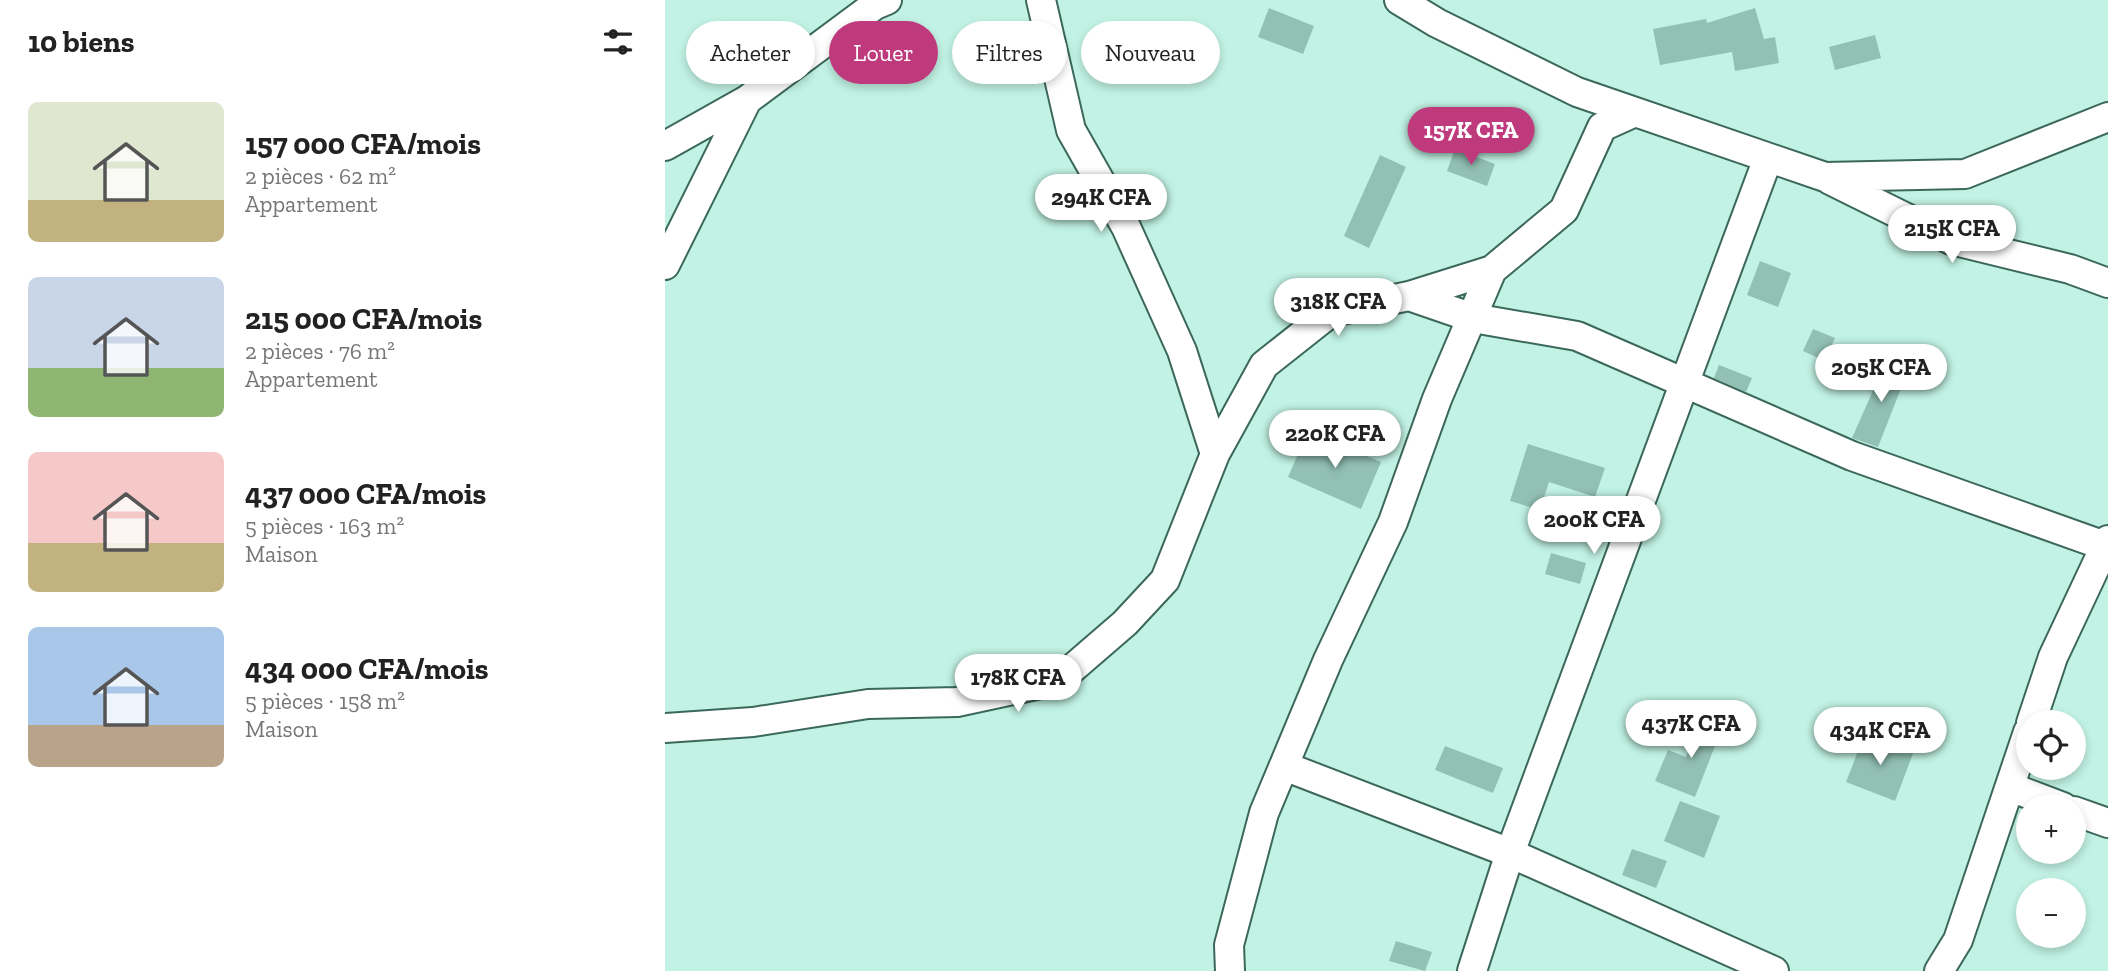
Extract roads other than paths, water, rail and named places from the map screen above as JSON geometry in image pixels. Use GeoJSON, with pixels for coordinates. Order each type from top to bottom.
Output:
{"type":"FeatureCollection","features":[{"type":"Feature","properties":{"kind":"street"},"geometry":{"type":"LineString","coordinates":[[665,146],[747,100],[875,5],[887,0]]}},
{"type":"Feature","properties":{"kind":"street"},"geometry":{"type":"LineString","coordinates":[[1041,0],[1071,130],[1126,227],[1182,351],[1215,454]]}},
{"type":"Feature","properties":{"kind":"street"},"geometry":{"type":"LineString","coordinates":[[1399,0],[1437,23],[1577,92],[1825,177],[1951,240],[2070,269],[2108,283]]}},
{"type":"Feature","properties":{"kind":"street"},"geometry":{"type":"LineString","coordinates":[[665,265],[747,100]]}},
{"type":"Feature","properties":{"kind":"street"},"geometry":{"type":"LineString","coordinates":[[665,728],[753,722],[868,704],[957,702],[1059,680],[1125,624],[1165,580],[1215,454],[1264,365],[1331,312],[1409,296],[1492,270],[1564,210],[1602,127],[1633,113]]}},
{"type":"Feature","properties":{"kind":"street"},"geometry":{"type":"LineString","coordinates":[[1825,177],[1965,174],[2108,117]]}},
{"type":"Feature","properties":{"kind":"street"},"geometry":{"type":"LineString","coordinates":[[1472,971],[1510,853],[1769,158]]}},
{"type":"Feature","properties":{"kind":"street"},"geometry":{"type":"LineString","coordinates":[[1230,971],[1229,945],[1264,813],[1328,660],[1393,522],[1437,399],[1492,270]]}},
{"type":"Feature","properties":{"kind":"street"},"geometry":{"type":"LineString","coordinates":[[1409,296],[1473,318],[1577,336],[1852,456],[2107,544],[2053,657],[2035,710]]}},
{"type":"Feature","properties":{"kind":"street"},"geometry":{"type":"LineString","coordinates":[[1284,766],[1510,853],[1775,971]]}},
{"type":"Feature","properties":{"kind":"street"},"geometry":{"type":"LineString","coordinates":[[1939,971],[1958,940],[2016,769]]}},
{"type":"Feature","properties":{"kind":"street"},"geometry":{"type":"LineString","coordinates":[[2010,787],[2029,794]]}},
{"type":"Feature","properties":{"kind":"street"},"geometry":{"type":"LineString","coordinates":[[2086,816],[2108,824]]}}]}
